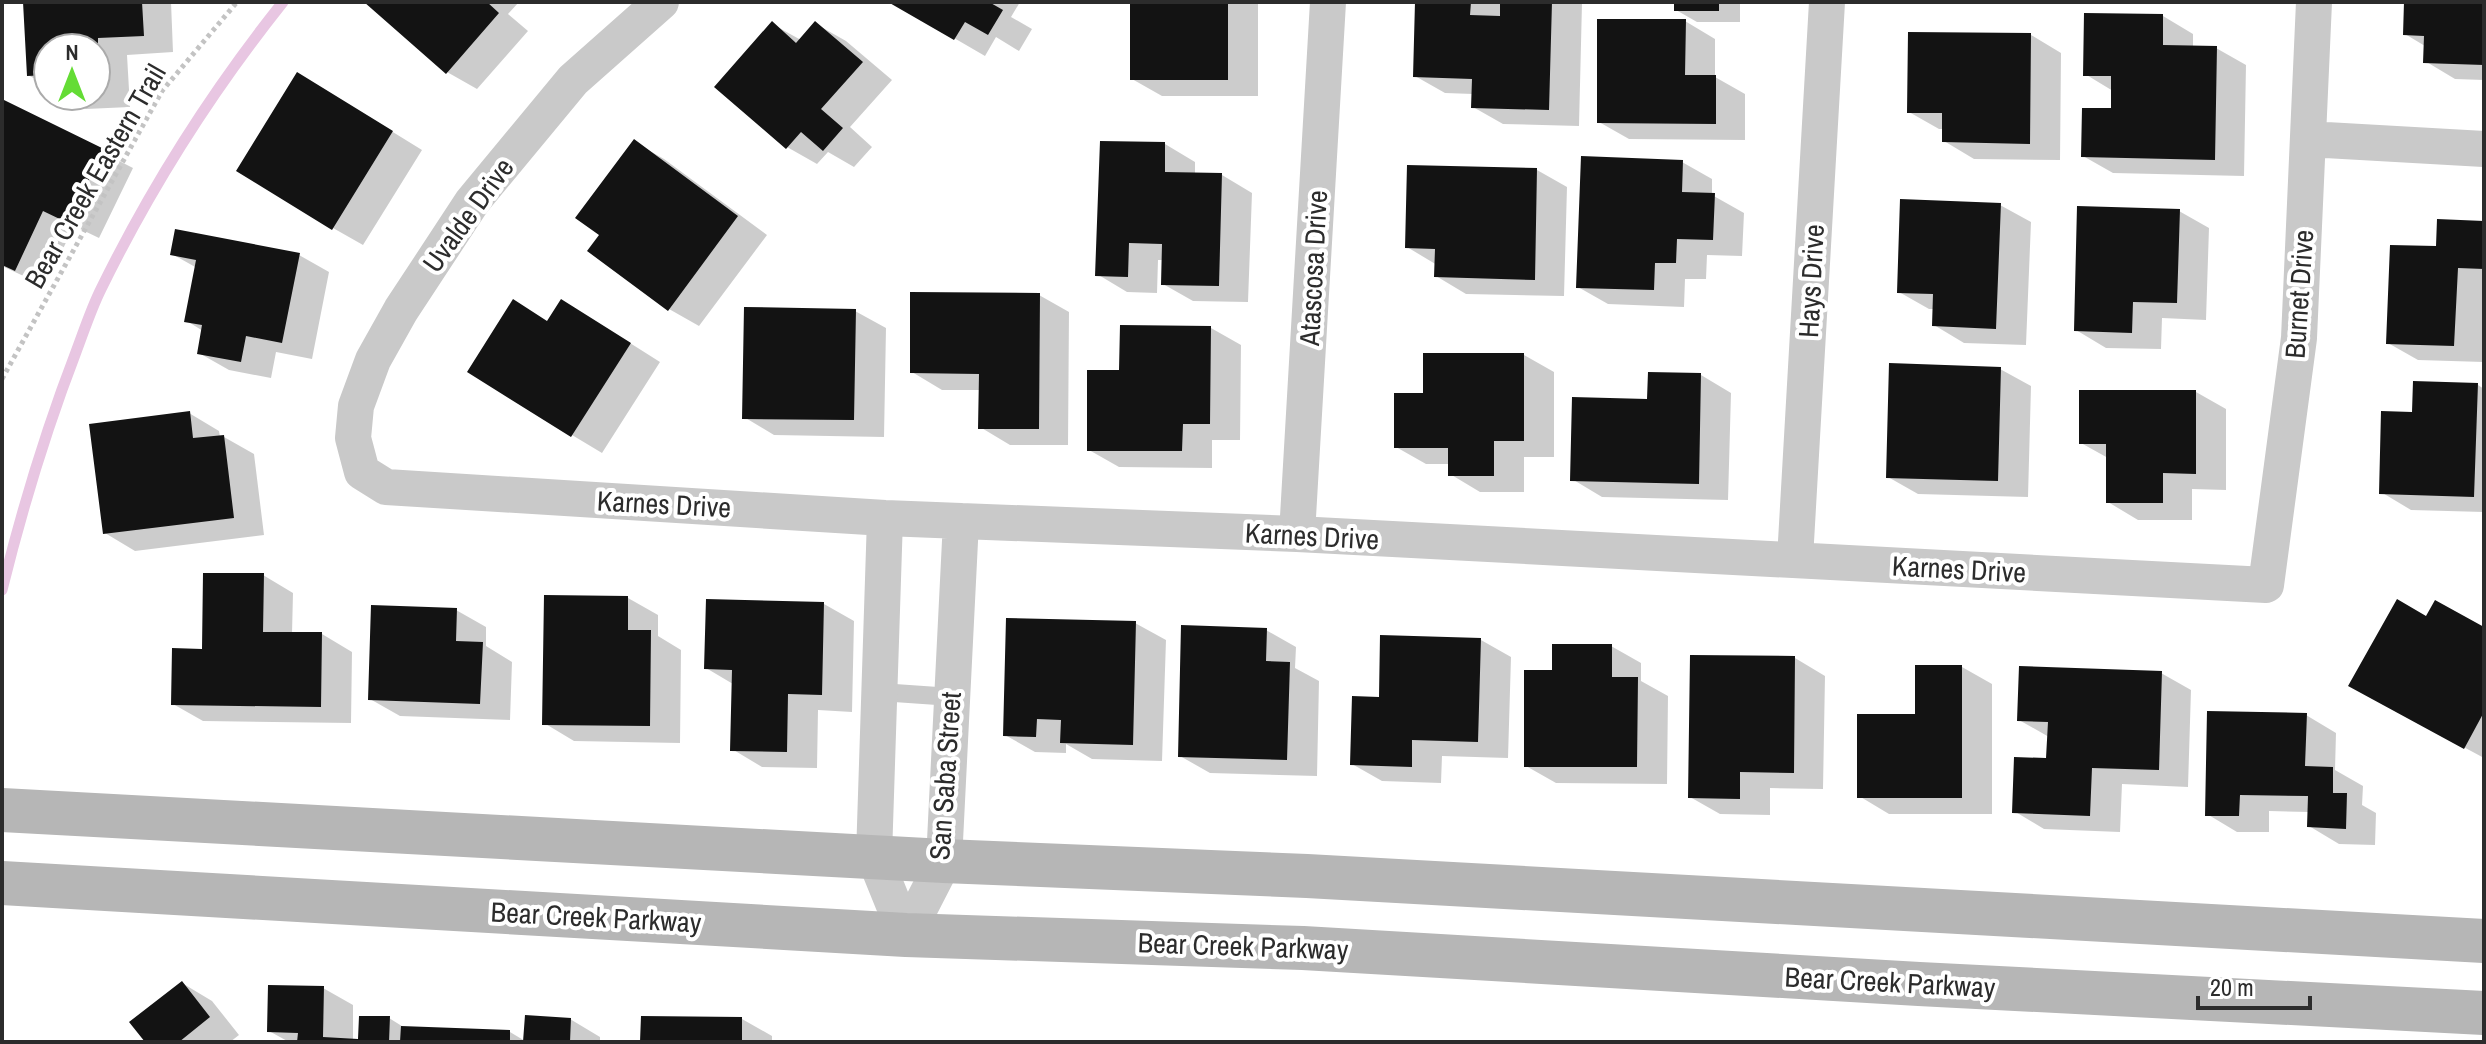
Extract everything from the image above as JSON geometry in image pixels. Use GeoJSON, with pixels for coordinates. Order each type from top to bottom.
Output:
{"type":"FeatureCollection","features":[{"type":"Feature","properties":{"kind":"main road"},"geometry":{"type":"LineString","coordinates":[[2,810],[944,861],[1307,876],[2484,941]]}},
{"type":"Feature","properties":{"kind":"main road","name":"Bear Creek Parkway"},"geometry":{"type":"LineString","coordinates":[[2,883],[906,935],[1303,948],[2484,1013]]}},
{"type":"Feature","properties":{"kind":"street","name":"Uvalde Drive"},"geometry":{"type":"LineString","coordinates":[[362,472],[353,438],[356,406],[373,360],[401,310],[472,202],[573,80],[661,2]]}},
{"type":"Feature","properties":{"kind":"street","name":"Atascosa Drive"},"geometry":{"type":"LineString","coordinates":[[1297,534],[1328,2]]}},
{"type":"Feature","properties":{"kind":"street","name":"Hays Drive"},"geometry":{"type":"LineString","coordinates":[[1795,559],[1827,2]]}},
{"type":"Feature","properties":{"kind":"street","name":"Burnet Drive"},"geometry":{"type":"LineString","coordinates":[[2266,585],[2299,338],[2314,2]]}},
{"type":"Feature","properties":{"kind":"street"},"geometry":{"type":"LineString","coordinates":[[2308,139],[2484,149]]}},
{"type":"Feature","properties":{"kind":"street","name":"Karnes Drive"},"geometry":{"type":"LineString","coordinates":[[362,472],[386,487],[885,518],[1297,534],[2266,585]]}},
{"type":"Feature","properties":{"kind":"street"},"geometry":{"type":"LineString","coordinates":[[885,518],[874,856],[906,935]]}},
{"type":"Feature","properties":{"kind":"street","name":"San Saba Street"},"geometry":{"type":"LineString","coordinates":[[906,935],[944,861],[961,521]]}},
{"type":"Feature","properties":{"kind":"lane"},"geometry":{"type":"LineString","coordinates":[[880,692],[952,697]]}},
{"type":"Feature","properties":{"kind":"path","name":"Bear Creek Eastern Trail"},"geometry":{"type":"LineString","coordinates":[[2,379],[162,91],[237,2]]}},
{"type":"Feature","properties":{"kind":"building"},"geometry":{"type":"Polygon","coordinates":[[[23,2],[142,2],[144,36],[112,37],[112,32],[32,32],[32,76],[27,76],[23,2]]]}},
{"type":"Feature","properties":{"kind":"building"},"geometry":{"type":"Polygon","coordinates":[[[364,2],[487,2],[499,13],[446,74],[364,2]]]}},
{"type":"Feature","properties":{"kind":"building"},"geometry":{"type":"Polygon","coordinates":[[[888,2],[989,2],[1003,10],[988,35],[965,22],[954,40],[888,2]]]}},
{"type":"Feature","properties":{"kind":"building"},"geometry":{"type":"Polygon","coordinates":[[[1130,2],[1228,2],[1228,80],[1130,80],[1130,2]]]}},
{"type":"Feature","properties":{"kind":"building"},"geometry":{"type":"Polygon","coordinates":[[[1415,2],[1471,2],[1470,15],[1500,16],[1500,2],[1552,2],[1549,110],[1471,108],[1472,79],[1413,77],[1415,2]]]}},
{"type":"Feature","properties":{"kind":"building"},"geometry":{"type":"Polygon","coordinates":[[[1674,2],[1719,2],[1719,11],[1674,11],[1674,2]]]}},
{"type":"Feature","properties":{"kind":"building"},"geometry":{"type":"Polygon","coordinates":[[[2404,2],[2484,2],[2484,65],[2423,63],[2424,36],[2403,35],[2404,2]]]}},
{"type":"Feature","properties":{"kind":"building"},"geometry":{"type":"Polygon","coordinates":[[[2084,13],[2163,14],[2163,45],[2217,46],[2215,160],[2081,157],[2082,108],[2111,108],[2111,76],[2083,76],[2084,13]]]}},
{"type":"Feature","properties":{"kind":"building"},"geometry":{"type":"Polygon","coordinates":[[[1597,19],[1686,19],[1685,75],[1716,75],[1716,124],[1597,123],[1597,19]]]}},
{"type":"Feature","properties":{"kind":"building"},"geometry":{"type":"Polygon","coordinates":[[[772,21],[796,43],[815,21],[863,62],[821,109],[843,128],[823,151],[801,132],[786,149],[714,87],[772,21]]]}},
{"type":"Feature","properties":{"kind":"building"},"geometry":{"type":"Polygon","coordinates":[[[1908,32],[2031,33],[2030,144],[1942,142],[1942,113],[1907,113],[1908,32]]]}},
{"type":"Feature","properties":{"kind":"building"},"geometry":{"type":"Polygon","coordinates":[[[297,72],[393,131],[332,230],[236,171],[297,72]]]}},
{"type":"Feature","properties":{"kind":"building"},"geometry":{"type":"Polygon","coordinates":[[[4,100],[104,149],[68,223],[43,211],[15,271],[2,265],[4,100]]]}},
{"type":"Feature","properties":{"kind":"building"},"geometry":{"type":"Polygon","coordinates":[[[634,139],[738,216],[668,311],[587,251],[599,235],[575,218],[634,139]]]}},
{"type":"Feature","properties":{"kind":"building"},"geometry":{"type":"Polygon","coordinates":[[[1100,141],[1165,142],[1165,172],[1222,173],[1219,286],[1161,285],[1162,244],[1129,243],[1128,277],[1095,276],[1100,141]]]}},
{"type":"Feature","properties":{"kind":"building"},"geometry":{"type":"Polygon","coordinates":[[[1581,156],[1683,160],[1682,192],[1715,193],[1713,240],[1677,239],[1676,263],[1655,263],[1654,290],[1576,288],[1581,156]]]}},
{"type":"Feature","properties":{"kind":"building"},"geometry":{"type":"Polygon","coordinates":[[[1407,165],[1537,168],[1535,280],[1434,277],[1435,249],[1405,248],[1407,165]]]}},
{"type":"Feature","properties":{"kind":"building"},"geometry":{"type":"Polygon","coordinates":[[[1900,199],[2001,203],[1996,329],[1932,326],[1933,294],[1897,293],[1900,199]]]}},
{"type":"Feature","properties":{"kind":"building"},"geometry":{"type":"Polygon","coordinates":[[[2077,206],[2180,209],[2177,303],[2133,302],[2132,333],[2074,331],[2077,206]]]}},
{"type":"Feature","properties":{"kind":"building"},"geometry":{"type":"Polygon","coordinates":[[[2437,219],[2484,221],[2484,269],[2458,268],[2454,346],[2386,344],[2390,245],[2436,246],[2437,219]]]}},
{"type":"Feature","properties":{"kind":"building"},"geometry":{"type":"Polygon","coordinates":[[[175,229],[300,253],[282,343],[246,336],[241,362],[197,354],[202,325],[184,322],[196,260],[170,255],[175,229]]]}},
{"type":"Feature","properties":{"kind":"building"},"geometry":{"type":"Polygon","coordinates":[[[910,292],[1040,293],[1039,429],[978,429],[979,374],[910,373],[910,292]]]}},
{"type":"Feature","properties":{"kind":"building"},"geometry":{"type":"Polygon","coordinates":[[[513,299],[547,321],[561,299],[631,343],[571,437],[467,372],[513,299]]]}},
{"type":"Feature","properties":{"kind":"building"},"geometry":{"type":"Polygon","coordinates":[[[744,307],[856,309],[854,420],[742,419],[744,307]]]}},
{"type":"Feature","properties":{"kind":"building"},"geometry":{"type":"Polygon","coordinates":[[[1120,325],[1211,326],[1210,424],[1183,424],[1182,451],[1087,451],[1087,370],[1119,370],[1120,325]]]}},
{"type":"Feature","properties":{"kind":"building"},"geometry":{"type":"Polygon","coordinates":[[[1423,353],[1524,353],[1524,441],[1494,441],[1494,476],[1448,476],[1448,448],[1394,448],[1394,393],[1423,393],[1423,353]]]}},
{"type":"Feature","properties":{"kind":"building"},"geometry":{"type":"Polygon","coordinates":[[[1889,363],[2001,367],[1998,481],[1886,478],[1889,363]]]}},
{"type":"Feature","properties":{"kind":"building"},"geometry":{"type":"Polygon","coordinates":[[[1648,372],[1701,373],[1699,484],[1570,481],[1572,397],[1647,399],[1648,372]]]}},
{"type":"Feature","properties":{"kind":"building"},"geometry":{"type":"Polygon","coordinates":[[[2413,381],[2478,383],[2474,497],[2379,494],[2381,411],[2412,412],[2413,381]]]}},
{"type":"Feature","properties":{"kind":"building"},"geometry":{"type":"Polygon","coordinates":[[[2079,390],[2196,390],[2196,474],[2163,473],[2163,503],[2106,503],[2106,444],[2079,444],[2079,390]]]}},
{"type":"Feature","properties":{"kind":"building"},"geometry":{"type":"Polygon","coordinates":[[[190,411],[193,438],[224,435],[234,518],[103,534],[89,424],[190,411]]]}},
{"type":"Feature","properties":{"kind":"building"},"geometry":{"type":"Polygon","coordinates":[[[203,573],[264,573],[263,632],[322,632],[321,707],[171,705],[172,648],[202,649],[203,573]]]}},
{"type":"Feature","properties":{"kind":"building"},"geometry":{"type":"Polygon","coordinates":[[[544,595],[628,596],[628,630],[651,630],[650,726],[542,725],[544,595]]]}},
{"type":"Feature","properties":{"kind":"building"},"geometry":{"type":"Polygon","coordinates":[[[706,599],[824,602],[822,695],[788,694],[787,752],[730,751],[732,670],[704,669],[706,599]]]}},
{"type":"Feature","properties":{"kind":"building"},"geometry":{"type":"Polygon","coordinates":[[[2397,599],[2426,616],[2435,600],[2484,627],[2484,712],[2464,749],[2348,686],[2397,599]]]}},
{"type":"Feature","properties":{"kind":"building"},"geometry":{"type":"Polygon","coordinates":[[[371,605],[457,608],[456,641],[483,642],[480,704],[368,700],[371,605]]]}},
{"type":"Feature","properties":{"kind":"building"},"geometry":{"type":"Polygon","coordinates":[[[1006,618],[1136,621],[1133,745],[1060,743],[1061,720],[1037,719],[1036,737],[1003,736],[1006,618]]]}},
{"type":"Feature","properties":{"kind":"building"},"geometry":{"type":"Polygon","coordinates":[[[1181,625],[1267,628],[1266,661],[1290,662],[1287,760],[1178,757],[1181,625]]]}},
{"type":"Feature","properties":{"kind":"building"},"geometry":{"type":"Polygon","coordinates":[[[1380,635],[1481,638],[1478,742],[1412,740],[1412,767],[1350,765],[1352,696],[1379,697],[1380,635]]]}},
{"type":"Feature","properties":{"kind":"building"},"geometry":{"type":"Polygon","coordinates":[[[1552,644],[1612,644],[1612,677],[1638,677],[1637,767],[1524,767],[1524,670],[1552,670],[1552,644]]]}},
{"type":"Feature","properties":{"kind":"building"},"geometry":{"type":"Polygon","coordinates":[[[1690,655],[1795,656],[1794,773],[1740,772],[1740,799],[1688,798],[1690,655]]]}},
{"type":"Feature","properties":{"kind":"building"},"geometry":{"type":"Polygon","coordinates":[[[1915,665],[1962,665],[1962,798],[1857,798],[1857,714],[1915,714],[1915,665]]]}},
{"type":"Feature","properties":{"kind":"building"},"geometry":{"type":"Polygon","coordinates":[[[2019,666],[2162,671],[2159,770],[2092,768],[2090,816],[2012,813],[2014,757],[2046,758],[2048,722],[2017,721],[2019,666]]]}},
{"type":"Feature","properties":{"kind":"building"},"geometry":{"type":"Polygon","coordinates":[[[2207,711],[2307,713],[2305,766],[2333,767],[2333,793],[2347,793],[2346,829],[2307,827],[2308,796],[2240,795],[2239,816],[2205,816],[2207,711]]]}},
{"type":"Feature","properties":{"kind":"building"},"geometry":{"type":"Polygon","coordinates":[[[182,981],[210,1017],[179,1042],[145,1042],[129,1022],[182,981]]]}},
{"type":"Feature","properties":{"kind":"building"},"geometry":{"type":"Polygon","coordinates":[[[268,985],[324,986],[323,1037],[358,1039],[359,1016],[390,1016],[389,1042],[297,1042],[298,1033],[267,1032],[268,985]]]}},
{"type":"Feature","properties":{"kind":"building"},"geometry":{"type":"Polygon","coordinates":[[[525,1015],[571,1018],[570,1042],[523,1042],[525,1015]]]}},
{"type":"Feature","properties":{"kind":"building"},"geometry":{"type":"Polygon","coordinates":[[[641,1016],[742,1017],[742,1042],[640,1042],[641,1016]]]}},
{"type":"Feature","properties":{"kind":"building"},"geometry":{"type":"Polygon","coordinates":[[[401,1026],[510,1030],[510,1042],[400,1042],[401,1026]]]}},
{"type":"Feature","properties":{"kind":"waterway"},"geometry":{"type":"LineString","coordinates":[[2,590],[45,440],[101,289],[184,141],[283,2]]}}]}
